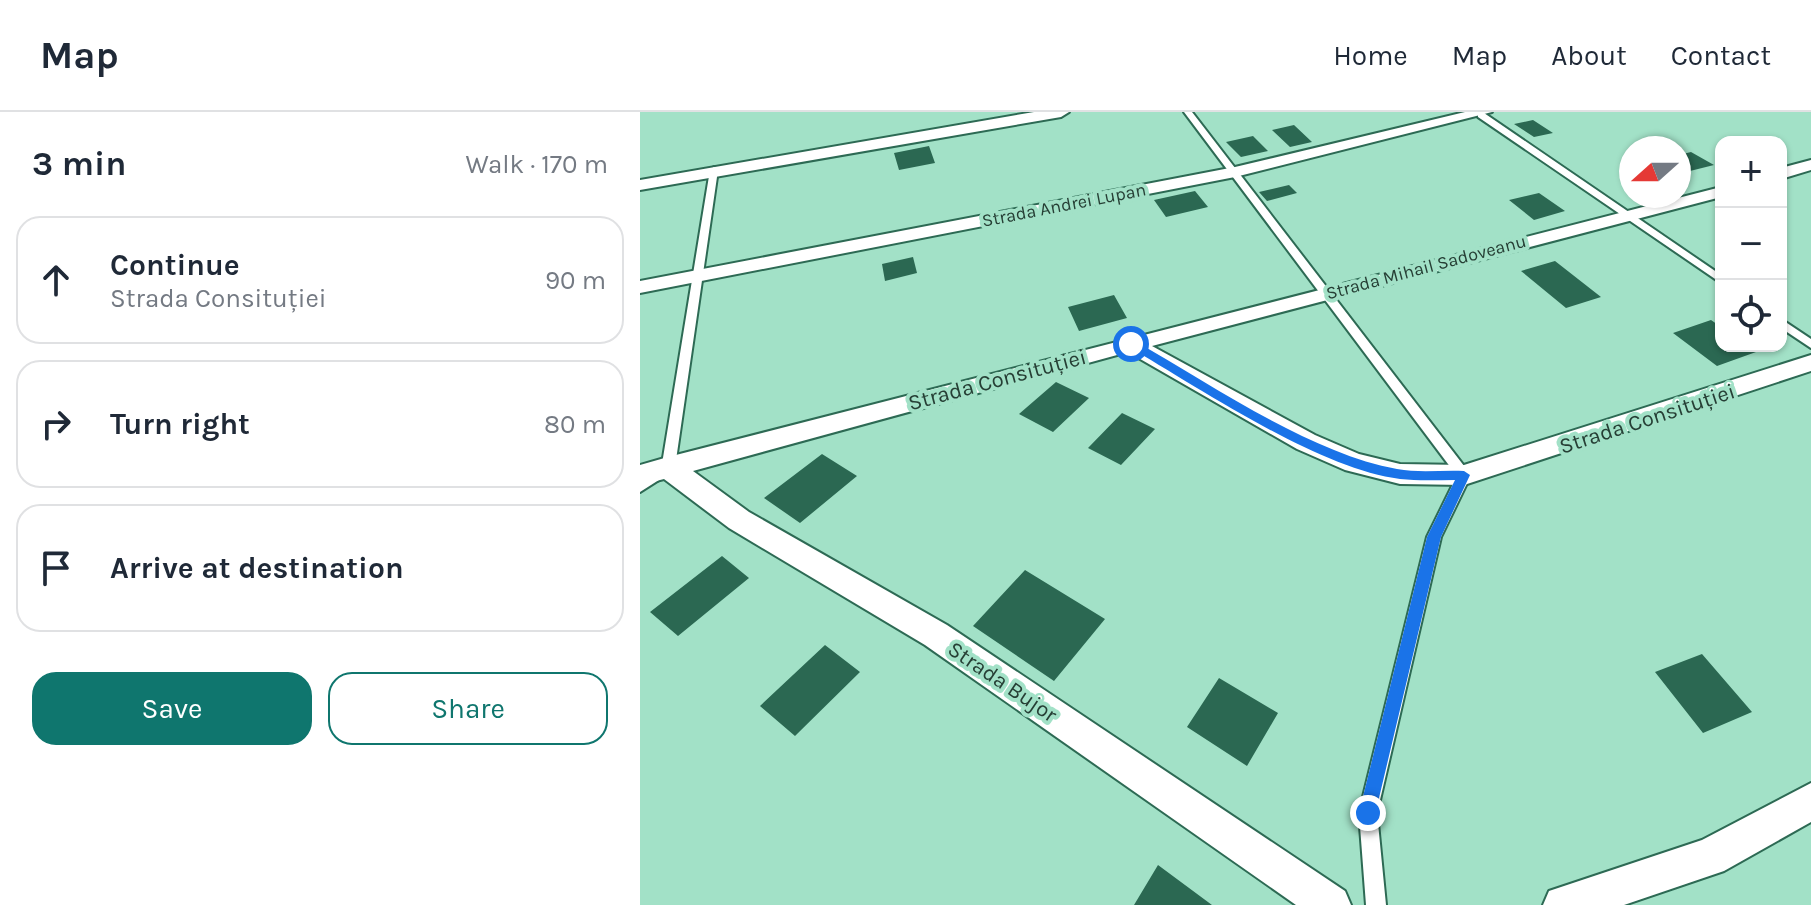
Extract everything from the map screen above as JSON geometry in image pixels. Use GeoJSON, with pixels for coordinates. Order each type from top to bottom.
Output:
{"type":"FeatureCollection","features":[{"type":"Feature","properties":{"kind":"street"},"geometry":{"type":"LineString","coordinates":[[640,185],[1061,112]]}},
{"type":"Feature","properties":{"kind":"street","name":"Strada Andrei Lupan"},"geometry":{"type":"LineString","coordinates":[[640,287],[1235,172],[1483,114]]}},
{"type":"Feature","properties":{"kind":"street"},"geometry":{"type":"LineString","coordinates":[[1787,172],[1811,165]]}},
{"type":"Feature","properties":{"kind":"street","name":"Strada Mihail Sadoveanu"},"geometry":{"type":"LineString","coordinates":[[1131,344],[1715,193]]}},
{"type":"Feature","properties":{"kind":"street","name":"Strada Consituției"},"geometry":{"type":"LineString","coordinates":[[654,471],[1131,344],[1265,421],[1354,463],[1400,474],[1464,475],[1811,363]]}},
{"type":"Feature","properties":{"kind":"street","name":"Strada Bujor"},"geometry":{"type":"LineString","coordinates":[[654,471],[936,635],[1331,905]]}},
{"type":"Feature","properties":{"kind":"street"},"geometry":{"type":"LineString","coordinates":[[1563,905],[1710,857],[1811,802]]}},
{"type":"Feature","properties":{"kind":"lane"},"geometry":{"type":"LineString","coordinates":[[1188,112],[1464,475],[1434,537],[1368,813],[1376,905]]}},
{"type":"Feature","properties":{"kind":"lane"},"geometry":{"type":"LineString","coordinates":[[1483,114],[1715,276]]}},
{"type":"Feature","properties":{"kind":"lane"},"geometry":{"type":"LineString","coordinates":[[640,487],[654,471],[700,275],[714,170]]}},
{"type":"Feature","properties":{"kind":"lane"},"geometry":{"type":"LineString","coordinates":[[1787,327],[1811,344]]}},
{"type":"Feature","properties":{"kind":"building"},"geometry":{"type":"Polygon","coordinates":[[[1533,120],[1553,133],[1534,137],[1514,124],[1533,120]]]}},
{"type":"Feature","properties":{"kind":"building"},"geometry":{"type":"Polygon","coordinates":[[[1294,125],[1312,142],[1290,147],[1272,130],[1294,125]]]}},
{"type":"Feature","properties":{"kind":"building"},"geometry":{"type":"Polygon","coordinates":[[[1253,136],[1268,151],[1241,157],[1226,142],[1253,136]]]}},
{"type":"Feature","properties":{"kind":"building"},"geometry":{"type":"Polygon","coordinates":[[[929,146],[935,163],[899,170],[894,153],[929,146]]]}},
{"type":"Feature","properties":{"kind":"building"},"geometry":{"type":"Polygon","coordinates":[[[1691,152],[1714,165],[1691,171],[1691,152]]]}},
{"type":"Feature","properties":{"kind":"building"},"geometry":{"type":"Polygon","coordinates":[[[1289,185],[1297,193],[1267,201],[1259,192],[1289,185]]]}},
{"type":"Feature","properties":{"kind":"building"},"geometry":{"type":"Polygon","coordinates":[[[1195,191],[1208,207],[1166,217],[1154,200],[1195,191]]]}},
{"type":"Feature","properties":{"kind":"building"},"geometry":{"type":"Polygon","coordinates":[[[1539,193],[1565,211],[1534,220],[1509,200],[1539,193]]]}},
{"type":"Feature","properties":{"kind":"building"},"geometry":{"type":"Polygon","coordinates":[[[913,257],[917,273],[885,281],[882,264],[913,257]]]}},
{"type":"Feature","properties":{"kind":"building"},"geometry":{"type":"Polygon","coordinates":[[[1555,261],[1601,297],[1566,308],[1521,271],[1555,261]]]}},
{"type":"Feature","properties":{"kind":"building"},"geometry":{"type":"Polygon","coordinates":[[[1114,295],[1127,318],[1079,331],[1068,307],[1114,295]]]}},
{"type":"Feature","properties":{"kind":"building"},"geometry":{"type":"Polygon","coordinates":[[[1711,320],[1715,323],[1715,352],[1756,352],[1717,366],[1673,333],[1711,320]]]}},
{"type":"Feature","properties":{"kind":"building"},"geometry":{"type":"Polygon","coordinates":[[[1056,382],[1089,398],[1053,432],[1019,414],[1056,382]]]}},
{"type":"Feature","properties":{"kind":"building"},"geometry":{"type":"Polygon","coordinates":[[[1122,413],[1155,429],[1121,465],[1088,448],[1122,413]]]}},
{"type":"Feature","properties":{"kind":"building"},"geometry":{"type":"Polygon","coordinates":[[[822,454],[857,476],[800,523],[764,498],[822,454]]]}},
{"type":"Feature","properties":{"kind":"building"},"geometry":{"type":"Polygon","coordinates":[[[722,556],[749,578],[678,636],[650,612],[722,556]]]}},
{"type":"Feature","properties":{"kind":"building"},"geometry":{"type":"Polygon","coordinates":[[[1025,570],[1105,619],[1054,681],[973,626],[1025,570]]]}},
{"type":"Feature","properties":{"kind":"building"},"geometry":{"type":"Polygon","coordinates":[[[825,645],[860,672],[795,736],[760,706],[825,645]]]}},
{"type":"Feature","properties":{"kind":"building"},"geometry":{"type":"Polygon","coordinates":[[[1702,654],[1752,712],[1703,733],[1655,672],[1702,654]]]}},
{"type":"Feature","properties":{"kind":"building"},"geometry":{"type":"Polygon","coordinates":[[[1219,678],[1278,713],[1247,766],[1187,727],[1219,678]]]}},
{"type":"Feature","properties":{"kind":"building"},"geometry":{"type":"Polygon","coordinates":[[[1158,865],[1212,905],[1134,905],[1158,865]]]}},
{"type":"Feature","properties":{"kind":"route"},"geometry":{"type":"LineString","coordinates":[[1131,344],[1265,421],[1354,463],[1400,474],[1464,475],[1434,537],[1368,813]]}}]}
